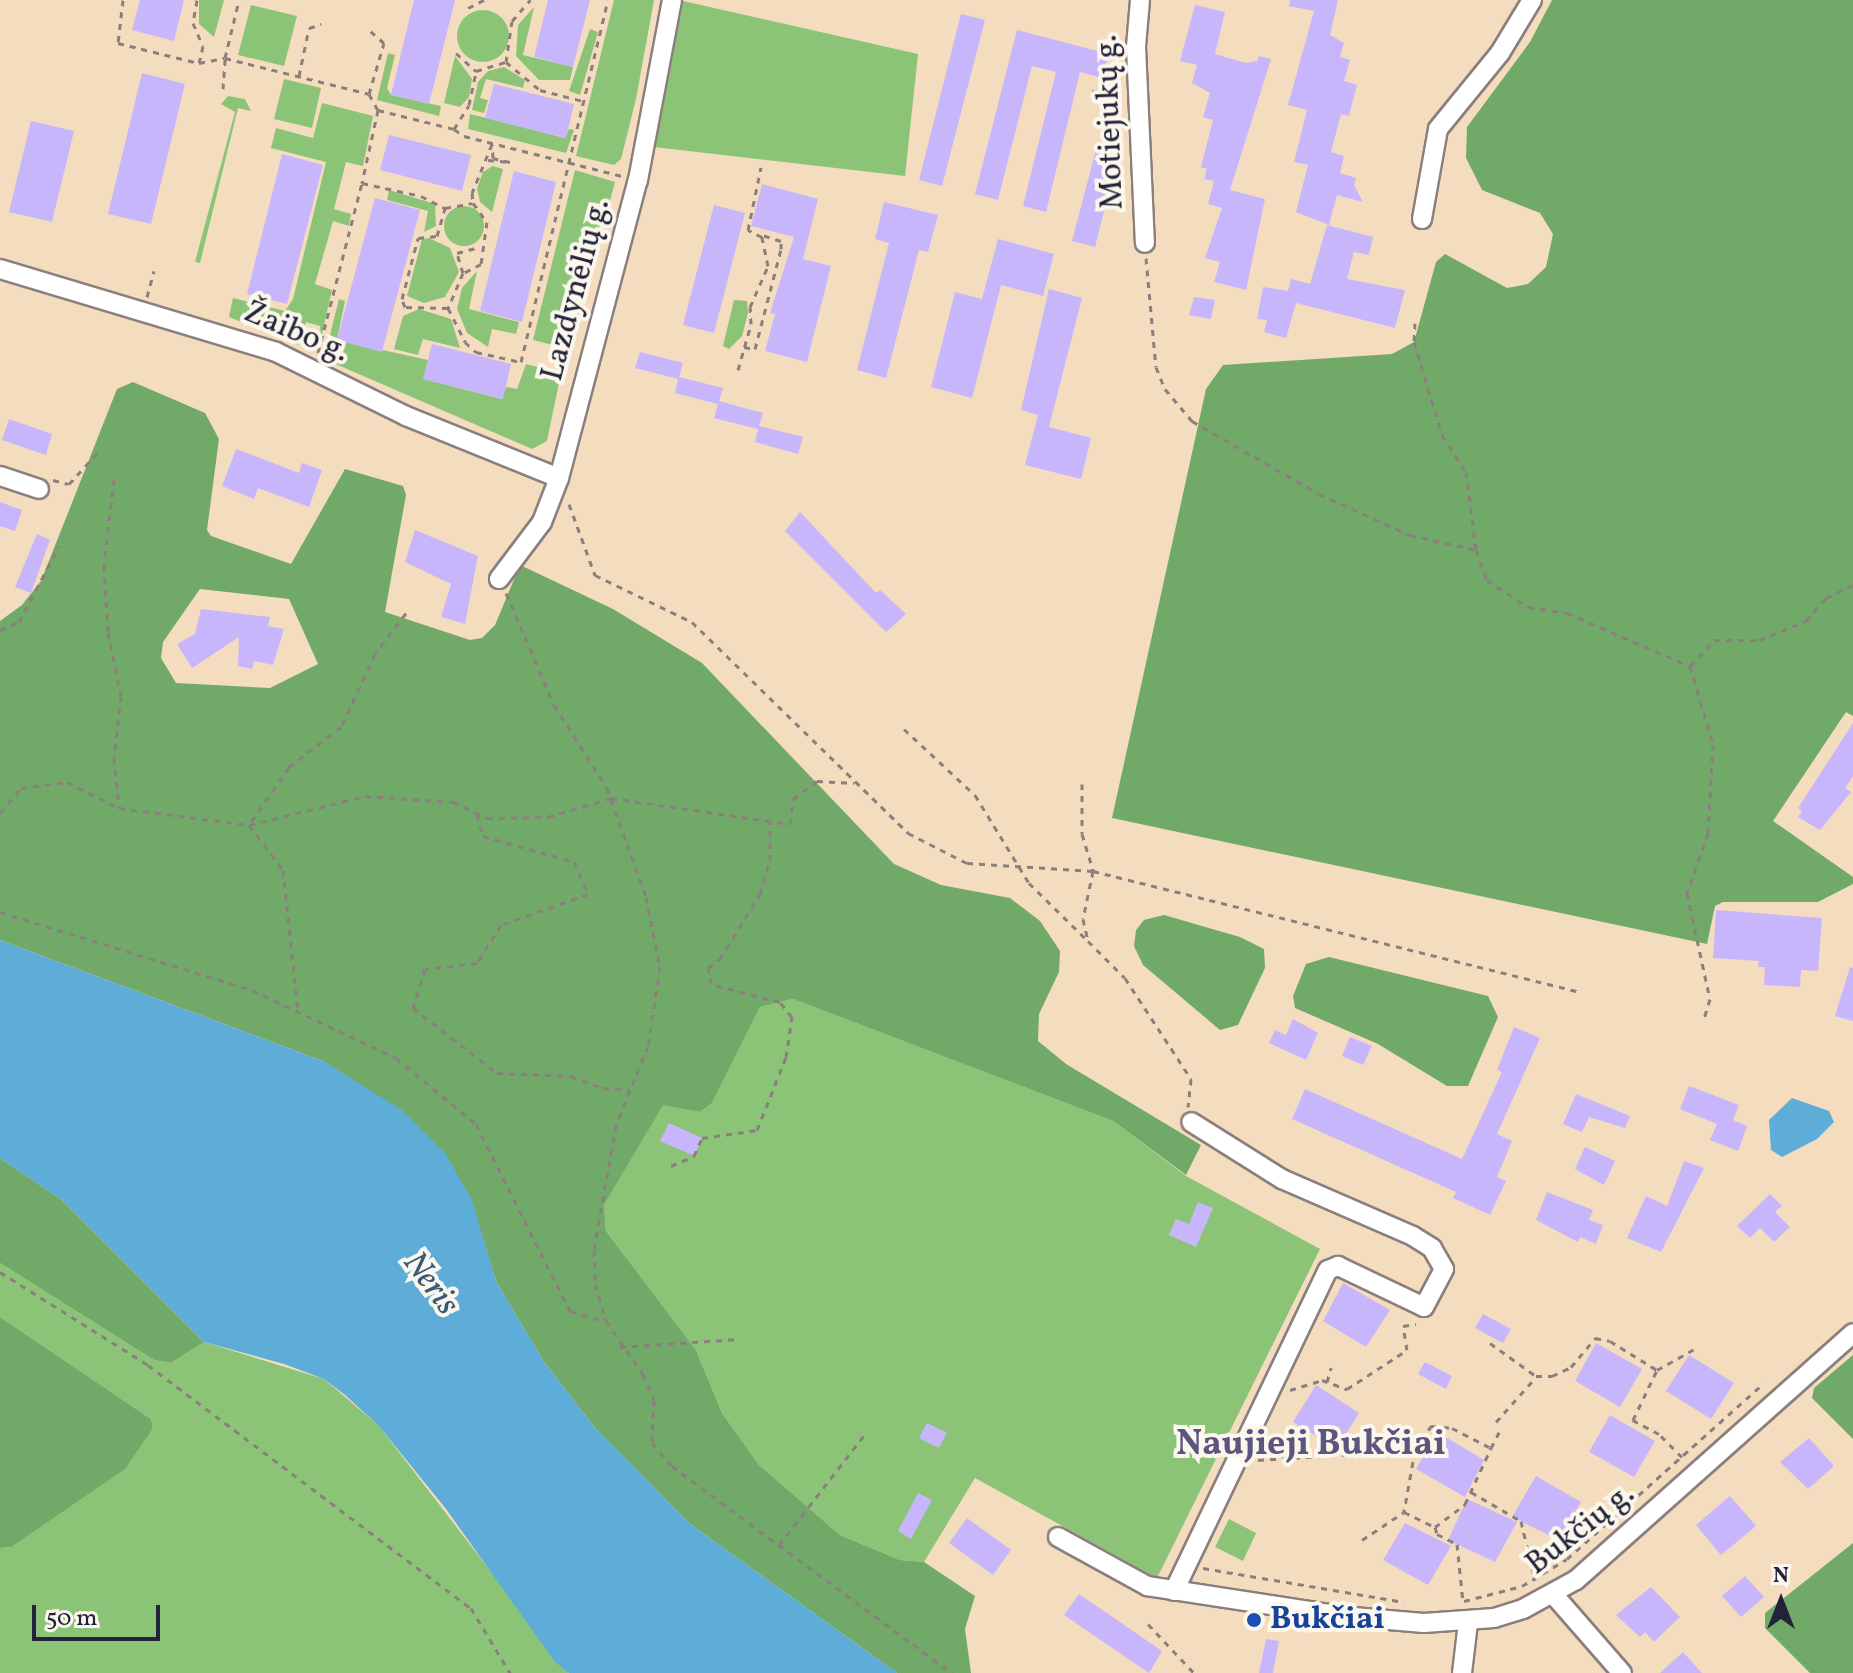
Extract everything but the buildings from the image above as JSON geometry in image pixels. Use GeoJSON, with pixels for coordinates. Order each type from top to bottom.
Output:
{"type":"FeatureCollection","features":[{"type":"Feature","properties":{"kind":"street","name":"Lazdynėlių g."},"geometry":{"type":"LineString","coordinates":[[499,579],[542,522],[559,478],[638,180],[672,0]]}},
{"type":"Feature","properties":{"kind":"street","name":"Motiejukų g."},"geometry":{"type":"LineString","coordinates":[[1140,0],[1136,47],[1145,243]]}},
{"type":"Feature","properties":{"kind":"street"},"geometry":{"type":"LineString","coordinates":[[1422,219],[1438,129],[1500,53],[1532,0]]}},
{"type":"Feature","properties":{"kind":"street","name":"Žaibo g."},"geometry":{"type":"LineString","coordinates":[[0,269],[244,341],[406,416],[559,478]]}},
{"type":"Feature","properties":{"kind":"street"},"geometry":{"type":"LineString","coordinates":[[0,476],[39,489]]}},
{"type":"Feature","properties":{"kind":"street"},"geometry":{"type":"LineString","coordinates":[[1174,1591],[1333,1266],[1424,1307],[1443,1275],[1432,1248],[1282,1179],[1191,1122]]}},
{"type":"Feature","properties":{"kind":"street","name":"Bukčių g."},"geometry":{"type":"LineString","coordinates":[[1058,1537],[1147,1586],[1174,1591],[1342,1616],[1468,1623],[1523,1609],[1553,1594],[1697,1474],[1853,1333]]}},
{"type":"Feature","properties":{"kind":"street"},"geometry":{"type":"LineString","coordinates":[[1553,1594],[1622,1673]]}},
{"type":"Feature","properties":{"kind":"street"},"geometry":{"type":"LineString","coordinates":[[1462,1673],[1468,1623]]}},
{"type":"Feature","properties":{"kind":"path"},"geometry":{"type":"LineString","coordinates":[[123,0],[118,43],[199,63],[225,58],[369,94]]}},
{"type":"Feature","properties":{"kind":"path"},"geometry":{"type":"LineString","coordinates":[[197,0],[193,23],[203,46],[199,63]]}},
{"type":"Feature","properties":{"kind":"path"},"geometry":{"type":"LineString","coordinates":[[223,89],[225,58],[239,0]]}},
{"type":"Feature","properties":{"kind":"path"},"geometry":{"type":"LineString","coordinates":[[468,8],[484,0]]}},
{"type":"Feature","properties":{"kind":"path"},"geometry":{"type":"LineString","coordinates":[[506,62],[512,21],[530,0]]}},
{"type":"Feature","properties":{"kind":"path"},"geometry":{"type":"LineString","coordinates":[[448,308],[476,352],[521,362],[608,0]]}},
{"type":"Feature","properties":{"kind":"path"},"geometry":{"type":"LineString","coordinates":[[299,76],[309,28],[321,24]]}},
{"type":"Feature","properties":{"kind":"path"},"geometry":{"type":"LineString","coordinates":[[311,370],[362,183],[378,110],[369,94],[384,43],[370,31]]}},
{"type":"Feature","properties":{"kind":"path"},"geometry":{"type":"LineString","coordinates":[[456,53],[476,71]]}},
{"type":"Feature","properties":{"kind":"path"},"geometry":{"type":"LineString","coordinates":[[476,71],[506,62]]}},
{"type":"Feature","properties":{"kind":"path"},"geometry":{"type":"LineString","coordinates":[[506,62],[540,90],[583,101]]}},
{"type":"Feature","properties":{"kind":"path"},"geometry":{"type":"LineString","coordinates":[[1092,91],[1118,96],[1119,69]]}},
{"type":"Feature","properties":{"kind":"path"},"geometry":{"type":"LineString","coordinates":[[454,129],[469,105],[476,71]]}},
{"type":"Feature","properties":{"kind":"path"},"geometry":{"type":"LineString","coordinates":[[378,110],[454,129],[492,144],[638,180]]}},
{"type":"Feature","properties":{"kind":"path"},"geometry":{"type":"LineString","coordinates":[[463,273],[481,264],[479,247],[487,222],[473,203],[473,180],[488,160],[492,144]]}},
{"type":"Feature","properties":{"kind":"path"},"geometry":{"type":"LineString","coordinates":[[488,160],[509,165],[493,158],[492,144]]}},
{"type":"Feature","properties":{"kind":"path"},"geometry":{"type":"LineString","coordinates":[[744,347],[755,349],[782,244],[748,230],[761,167]]}},
{"type":"Feature","properties":{"kind":"path"},"geometry":{"type":"LineString","coordinates":[[362,183],[421,196],[445,208],[473,203]]}},
{"type":"Feature","properties":{"kind":"path"},"geometry":{"type":"LineString","coordinates":[[445,208],[437,236],[418,238],[402,299],[405,307],[448,308]]}},
{"type":"Feature","properties":{"kind":"path"},"geometry":{"type":"LineString","coordinates":[[738,370],[752,302],[768,266],[758,234]]}},
{"type":"Feature","properties":{"kind":"path"},"geometry":{"type":"LineString","coordinates":[[1145,243],[1156,367],[1165,389],[1192,421],[1358,512],[1410,535],[1476,550]]}},
{"type":"Feature","properties":{"kind":"path"},"geometry":{"type":"LineString","coordinates":[[448,308],[463,273],[457,253],[479,247]]}},
{"type":"Feature","properties":{"kind":"path"},"geometry":{"type":"LineString","coordinates":[[148,292],[154,271]]}},
{"type":"Feature","properties":{"kind":"path"},"geometry":{"type":"LineString","coordinates":[[1415,323],[1414,342],[1442,435],[1466,472],[1476,550],[1487,580],[1528,607],[1567,613],[1690,666]]}},
{"type":"Feature","properties":{"kind":"path"},"geometry":{"type":"LineString","coordinates":[[39,489],[47,479],[69,484],[99,451]]}},
{"type":"Feature","properties":{"kind":"path"},"geometry":{"type":"LineString","coordinates":[[559,478],[595,575],[692,622],[908,833],[967,863],[1093,871],[1580,992]]}},
{"type":"Feature","properties":{"kind":"path"},"geometry":{"type":"LineString","coordinates":[[114,479],[104,566],[108,632],[121,696],[114,758],[119,808]]}},
{"type":"Feature","properties":{"kind":"path"},"geometry":{"type":"LineString","coordinates":[[0,630],[19,622],[59,546]]}},
{"type":"Feature","properties":{"kind":"path"},"geometry":{"type":"LineString","coordinates":[[499,579],[554,705],[611,798],[646,897],[660,967],[648,1046],[630,1090],[599,1194],[595,1284],[606,1321],[620,1347],[643,1374],[654,1400],[652,1443],[672,1466],[952,1673]]}},
{"type":"Feature","properties":{"kind":"path"},"geometry":{"type":"LineString","coordinates":[[1690,666],[1714,640],[1759,640],[1806,621],[1826,598],[1853,585]]}},
{"type":"Feature","properties":{"kind":"path"},"geometry":{"type":"LineString","coordinates":[[249,825],[289,767],[341,727],[375,654],[406,613]]}},
{"type":"Feature","properties":{"kind":"path"},"geometry":{"type":"LineString","coordinates":[[1690,666],[1713,744],[1708,833],[1687,893],[1710,999],[1704,1019]]}},
{"type":"Feature","properties":{"kind":"path"},"geometry":{"type":"LineString","coordinates":[[904,729],[975,795],[1029,883],[1125,978],[1191,1079],[1191,1122]]}},
{"type":"Feature","properties":{"kind":"path"},"geometry":{"type":"LineString","coordinates":[[0,813],[21,788],[67,782],[119,808],[249,825],[365,796],[453,802],[477,813],[548,817],[611,798],[790,824],[793,799],[817,781],[854,783]]}},
{"type":"Feature","properties":{"kind":"path"},"geometry":{"type":"LineString","coordinates":[[1082,784],[1082,834],[1093,871],[1083,919],[1088,941]]}},
{"type":"Feature","properties":{"kind":"path"},"geometry":{"type":"LineString","coordinates":[[477,813],[483,836],[574,862],[588,894],[501,925],[477,963],[425,969],[413,1008],[497,1073],[571,1076],[603,1088],[630,1090]]}},
{"type":"Feature","properties":{"kind":"path"},"geometry":{"type":"LineString","coordinates":[[671,1166],[694,1156],[702,1138],[757,1130],[786,1057],[792,1017],[780,1002],[711,984],[708,968],[720,959],[760,894],[770,860],[770,822]]}},
{"type":"Feature","properties":{"kind":"path"},"geometry":{"type":"LineString","coordinates":[[249,825],[283,870],[298,1011]]}},
{"type":"Feature","properties":{"kind":"path"},"geometry":{"type":"LineString","coordinates":[[0,912],[252,990],[396,1058],[476,1124],[570,1311],[606,1321]]}},
{"type":"Feature","properties":{"kind":"path"},"geometry":{"type":"LineString","coordinates":[[0,1272],[148,1365],[471,1608],[510,1673]]}},
{"type":"Feature","properties":{"kind":"path"},"geometry":{"type":"LineString","coordinates":[[1267,1397],[1327,1382],[1347,1389],[1407,1350],[1403,1326],[1415,1326],[1424,1307]]}},
{"type":"Feature","properties":{"kind":"path"},"geometry":{"type":"LineString","coordinates":[[1490,1343],[1536,1376],[1552,1376],[1571,1367],[1595,1338],[1610,1341],[1657,1370]]}},
{"type":"Feature","properties":{"kind":"path"},"geometry":{"type":"LineString","coordinates":[[620,1347],[738,1339]]}},
{"type":"Feature","properties":{"kind":"path"},"geometry":{"type":"LineString","coordinates":[[1697,1474],[1682,1458],[1633,1420],[1657,1370],[1698,1347]]}},
{"type":"Feature","properties":{"kind":"path"},"geometry":{"type":"LineString","coordinates":[[1327,1382],[1331,1368]]}},
{"type":"Feature","properties":{"kind":"path"},"geometry":{"type":"LineString","coordinates":[[1496,1422],[1536,1376]]}},
{"type":"Feature","properties":{"kind":"path"},"geometry":{"type":"LineString","coordinates":[[1452,1602],[1535,1580],[1567,1559],[1764,1383]]}},
{"type":"Feature","properties":{"kind":"path"},"geometry":{"type":"LineString","coordinates":[[1362,1540],[1404,1512],[1415,1450],[1431,1426],[1452,1428],[1491,1448]]}},
{"type":"Feature","properties":{"kind":"path"},"geometry":{"type":"LineString","coordinates":[[1435,1527],[1465,1504],[1499,1432]]}},
{"type":"Feature","properties":{"kind":"path"},"geometry":{"type":"LineString","coordinates":[[779,1545],[865,1434]]}},
{"type":"Feature","properties":{"kind":"path"},"geometry":{"type":"LineString","coordinates":[[1238,1461],[1415,1450]]}},
{"type":"Feature","properties":{"kind":"path"},"geometry":{"type":"LineString","coordinates":[[1471,1492],[1521,1521],[1535,1580]]}},
{"type":"Feature","properties":{"kind":"path"},"geometry":{"type":"LineString","coordinates":[[1404,1512],[1435,1527],[1437,1534],[1457,1544],[1468,1623]]}},
{"type":"Feature","properties":{"kind":"path"},"geometry":{"type":"LineString","coordinates":[[1187,1565],[1418,1604]]}},
{"type":"Feature","properties":{"kind":"path"},"geometry":{"type":"LineString","coordinates":[[1148,1624],[1194,1673]]}},
{"type":"Feature","properties":{"kind":"green space"},"geometry":{"type":"Polygon","coordinates":[[[199,0],[224,0],[214,37],[199,24],[199,0]]]}},
{"type":"Feature","properties":{"kind":"green space"},"geometry":{"type":"Polygon","coordinates":[[[614,0],[654,0],[636,99],[621,159],[614,165],[576,156],[614,0]]]}},
{"type":"Feature","properties":{"kind":"green space"},"geometry":{"type":"Polygon","coordinates":[[[1552,0],[1853,0],[1853,716],[1846,712],[1773,821],[1853,877],[1853,884],[1818,902],[1723,902],[1715,906],[1707,944],[1112,818],[1206,389],[1223,365],[1392,354],[1414,342],[1436,262],[1445,254],[1507,288],[1528,284],[1546,267],[1553,234],[1540,213],[1482,190],[1466,158],[1467,127],[1530,42],[1552,0]]]}},
{"type":"Feature","properties":{"kind":"green space"},"geometry":{"type":"Polygon","coordinates":[[[683,1],[918,54],[905,176],[654,147],[683,1]]]}},
{"type":"Feature","properties":{"kind":"green space"},"geometry":{"type":"Polygon","coordinates":[[[251,5],[297,16],[284,66],[238,55],[251,5]]]}},
{"type":"Feature","properties":{"kind":"green space"},"geometry":{"type":"Polygon","coordinates":[[[534,7],[523,55],[573,67],[570,80],[539,80],[516,56],[518,25],[534,7]]]}},
{"type":"Feature","properties":{"kind":"green space"},"geometry":{"type":"Polygon","coordinates":[[[483,10],[502,17],[509,36],[502,55],[483,62],[464,55],[457,36],[464,17],[483,10]]]}},
{"type":"Feature","properties":{"kind":"green space"},"geometry":{"type":"Polygon","coordinates":[[[590,29],[598,32],[580,95],[569,91],[590,29]]]}},
{"type":"Feature","properties":{"kind":"green space"},"geometry":{"type":"Polygon","coordinates":[[[388,53],[395,55],[387,88],[391,95],[441,106],[439,116],[377,100],[388,53]]]}},
{"type":"Feature","properties":{"kind":"green space"},"geometry":{"type":"Polygon","coordinates":[[[455,56],[472,79],[469,97],[460,107],[444,103],[455,56]]]}},
{"type":"Feature","properties":{"kind":"green space"},"geometry":{"type":"Polygon","coordinates":[[[504,67],[525,80],[523,88],[486,79],[480,98],[488,100],[484,113],[472,110],[478,82],[488,71],[504,67]]]}},
{"type":"Feature","properties":{"kind":"green space"},"geometry":{"type":"Polygon","coordinates":[[[284,79],[321,88],[312,128],[274,119],[284,79]]]}},
{"type":"Feature","properties":{"kind":"green space"},"geometry":{"type":"Polygon","coordinates":[[[228,96],[245,99],[251,111],[238,108],[200,263],[195,262],[235,112],[221,104],[228,96]]]}},
{"type":"Feature","properties":{"kind":"green space"},"geometry":{"type":"Polygon","coordinates":[[[322,103],[373,116],[363,166],[346,162],[334,209],[351,214],[349,226],[333,221],[315,284],[332,290],[321,338],[320,326],[306,322],[298,345],[229,317],[233,298],[285,311],[293,299],[326,162],[271,148],[276,128],[313,138],[322,103]]]}},
{"type":"Feature","properties":{"kind":"green space"},"geometry":{"type":"Polygon","coordinates":[[[470,114],[565,138],[569,129],[574,130],[566,153],[468,129],[470,114]]]}},
{"type":"Feature","properties":{"kind":"green space"},"geometry":{"type":"Polygon","coordinates":[[[493,166],[503,169],[492,212],[480,202],[477,189],[483,172],[493,166]]]}},
{"type":"Feature","properties":{"kind":"green space"},"geometry":{"type":"Polygon","coordinates":[[[575,170],[615,182],[570,347],[565,348],[533,340],[575,170]]]}},
{"type":"Feature","properties":{"kind":"green space"},"geometry":{"type":"Polygon","coordinates":[[[389,190],[435,204],[436,226],[424,232],[428,211],[387,200],[389,190]]]}},
{"type":"Feature","properties":{"kind":"green space"},"geometry":{"type":"Polygon","coordinates":[[[464,206],[478,212],[484,226],[478,240],[464,246],[450,240],[444,226],[450,212],[464,206]]]}},
{"type":"Feature","properties":{"kind":"green space"},"geometry":{"type":"Polygon","coordinates":[[[429,238],[450,248],[459,272],[445,297],[424,303],[407,296],[422,239],[429,238]]]}},
{"type":"Feature","properties":{"kind":"green space"},"geometry":{"type":"Polygon","coordinates":[[[477,271],[469,309],[519,322],[516,334],[492,329],[488,347],[467,333],[457,309],[462,288],[477,271]]]}},
{"type":"Feature","properties":{"kind":"green space"},"geometry":{"type":"Polygon","coordinates":[[[339,299],[345,301],[337,340],[428,360],[424,379],[502,399],[506,387],[517,389],[526,364],[561,373],[547,441],[532,449],[324,359],[339,299]]]}},
{"type":"Feature","properties":{"kind":"green space"},"geometry":{"type":"Polygon","coordinates":[[[734,300],[747,301],[748,313],[742,336],[729,349],[723,346],[734,300]]]}},
{"type":"Feature","properties":{"kind":"green space"},"geometry":{"type":"Polygon","coordinates":[[[419,309],[451,319],[460,348],[423,339],[418,355],[394,349],[403,316],[419,309]]]}},
{"type":"Feature","properties":{"kind":"green space"},"geometry":{"type":"Polygon","coordinates":[[[133,382],[205,413],[219,439],[207,530],[211,536],[291,564],[345,469],[403,486],[406,495],[385,612],[470,640],[482,638],[495,625],[520,565],[613,609],[702,663],[894,864],[941,885],[1010,898],[1040,921],[1060,951],[1059,972],[1039,1014],[1038,1041],[1066,1064],[1201,1145],[1186,1175],[1113,1121],[793,999],[760,1007],[712,1103],[700,1112],[663,1105],[604,1205],[606,1231],[696,1350],[722,1413],[759,1465],[840,1535],[900,1560],[924,1562],[975,1596],[965,1629],[971,1673],[897,1673],[690,1524],[595,1428],[544,1362],[496,1281],[471,1200],[323,1061],[0,940],[0,621],[22,605],[41,581],[117,389],[133,382]],[[200,589],[163,642],[161,658],[176,683],[270,688],[318,664],[289,599],[200,589]]]}},
{"type":"Feature","properties":{"kind":"green space"},"geometry":{"type":"Polygon","coordinates":[[[1164,915],[1240,937],[1264,949],[1265,968],[1238,1025],[1220,1030],[1143,965],[1134,946],[1136,930],[1144,920],[1164,915]]]}},
{"type":"Feature","properties":{"kind":"green space"},"geometry":{"type":"Polygon","coordinates":[[[1329,957],[1488,996],[1498,1017],[1468,1086],[1447,1086],[1378,1044],[1295,1008],[1293,996],[1306,964],[1329,957]]]}},
{"type":"Feature","properties":{"kind":"green space"},"geometry":{"type":"Polygon","coordinates":[[[793,999],[1113,1121],[1186,1176],[1320,1249],[1157,1578],[975,1478],[924,1562],[900,1560],[840,1535],[759,1465],[722,1413],[696,1350],[606,1231],[604,1205],[663,1104],[700,1112],[712,1103],[760,1007],[793,999]]]}},
{"type":"Feature","properties":{"kind":"green space"},"geometry":{"type":"Polygon","coordinates":[[[0,1158],[62,1200],[204,1342],[171,1363],[154,1360],[0,1263],[0,1158]]]}},
{"type":"Feature","properties":{"kind":"green space"},"geometry":{"type":"Polygon","coordinates":[[[0,1263],[154,1360],[171,1363],[204,1342],[324,1379],[378,1425],[569,1673],[0,1673],[0,1548],[11,1547],[153,1428],[151,1419],[0,1317],[0,1263]]]}},
{"type":"Feature","properties":{"kind":"green space"},"geometry":{"type":"Polygon","coordinates":[[[0,1317],[151,1419],[153,1428],[125,1469],[11,1547],[0,1548],[0,1317]]]}},
{"type":"Feature","properties":{"kind":"green space"},"geometry":{"type":"Polygon","coordinates":[[[1853,1355],[1853,1439],[1812,1398],[1814,1388],[1853,1355]]]}},
{"type":"Feature","properties":{"kind":"green space"},"geometry":{"type":"Polygon","coordinates":[[[1229,1519],[1256,1533],[1243,1561],[1215,1547],[1229,1519]]]}},
{"type":"Feature","properties":{"kind":"green space"},"geometry":{"type":"Polygon","coordinates":[[[1853,1543],[1853,1673],[1810,1673],[1765,1628],[1765,1613],[1853,1543]]]}},
{"type":"Feature","properties":{"kind":"water","name":"Neris"},"geometry":{"type":"Polygon","coordinates":[[[0,940],[323,1061],[402,1110],[445,1153],[472,1200],[496,1281],[544,1362],[595,1428],[690,1524],[897,1673],[569,1673],[555,1662],[446,1509],[378,1425],[345,1395],[324,1379],[284,1364],[204,1342],[62,1200],[0,1158],[0,940]]]}},
{"type":"Feature","properties":{"kind":"water"},"geometry":{"type":"Polygon","coordinates":[[[1792,1098],[1829,1111],[1834,1122],[1817,1139],[1782,1157],[1771,1150],[1769,1120],[1792,1098]]]}},
{"type":"Feature","properties":{"kind":"place","name":"Bukčiai"},"geometry":{"type":"Point","coordinates":[1254,1620]}},
{"type":"Feature","properties":{"kind":"district","name":"Naujieji Bukčiai"},"geometry":{"type":"Point","coordinates":[1311,1446]}}]}
